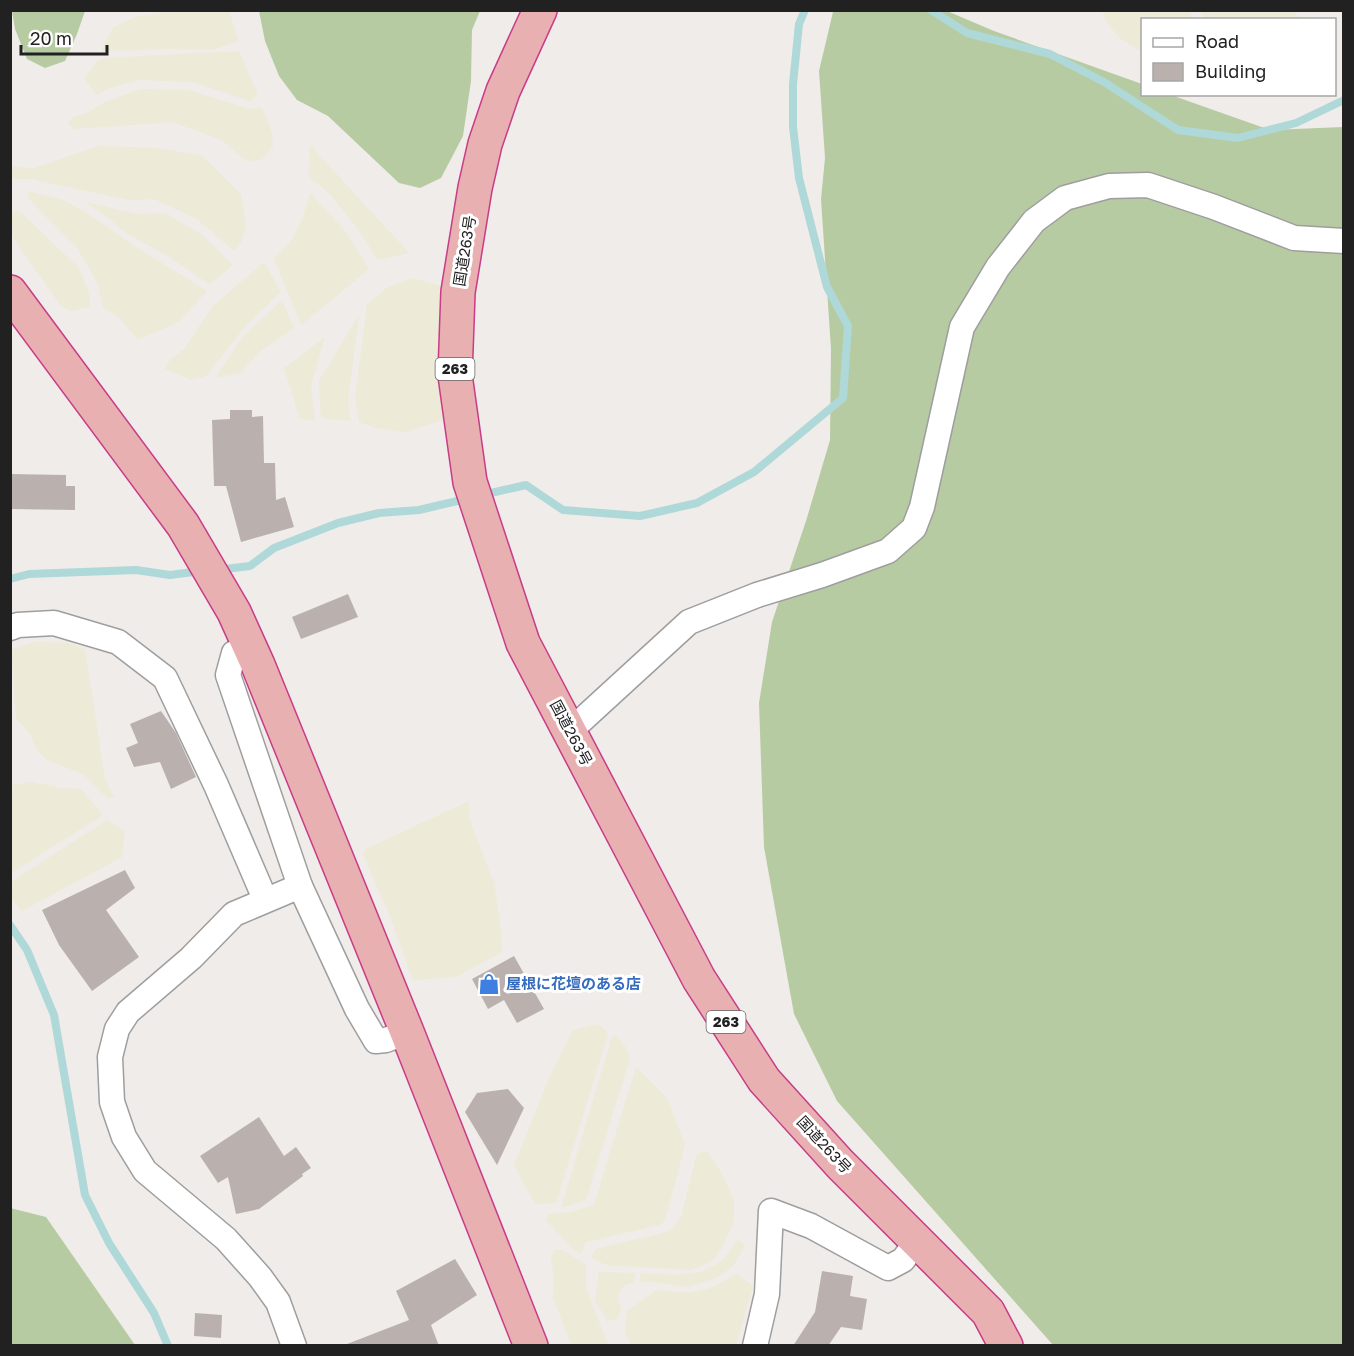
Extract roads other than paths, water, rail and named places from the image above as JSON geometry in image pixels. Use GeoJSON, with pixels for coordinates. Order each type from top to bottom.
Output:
{"type":"FeatureCollection","features":[{"type":"Feature","properties":{"kind":"highway","name":"国道263号"},"geometry":{"type":"LineString","coordinates":[[540,10],[503,91],[485,144],[475,188],[458,292],[455,375],[470,482],[523,643],[699,979],[764,1080],[840,1164],[988,1312],[1006,1346]]}},
{"type":"Feature","properties":{"kind":"highway"},"geometry":{"type":"LineString","coordinates":[[10,292],[183,525],[234,612],[407,1032],[531,1346]]}},
{"type":"Feature","properties":{"kind":"street"},"geometry":{"type":"LineString","coordinates":[[570,731],[689,622],[757,595],[888,551],[914,528],[922,507],[962,327],[998,267],[1034,221],[1065,198],[1109,186],[1148,185],[1214,207],[1294,238],[1344,242]]}},
{"type":"Feature","properties":{"kind":"street"},"geometry":{"type":"LineString","coordinates":[[10,628],[18,625],[54,623],[118,642],[165,678],[216,785],[265,899]]}},
{"type":"Feature","properties":{"kind":"street"},"geometry":{"type":"LineString","coordinates":[[249,646],[234,654],[228,675],[300,886],[357,1009],[376,1041],[386,1040],[407,1032]]}},
{"type":"Feature","properties":{"kind":"street"},"geometry":{"type":"LineString","coordinates":[[294,1346],[278,1302],[260,1277],[226,1239],[145,1171],[124,1137],[112,1102],[110,1057],[117,1029],[128,1012],[190,958],[234,914],[300,886]]}},
{"type":"Feature","properties":{"kind":"street"},"geometry":{"type":"LineString","coordinates":[[755,1346],[767,1294],[771,1211],[811,1226],[888,1268],[903,1260],[917,1241]]}},
{"type":"Feature","properties":{"kind":"waterway"},"geometry":{"type":"LineString","coordinates":[[482,495],[526,485],[563,510],[640,516],[697,503],[754,472],[843,398],[848,326],[827,287],[799,178],[793,127],[793,84],[799,24],[805,10]]}},
{"type":"Feature","properties":{"kind":"waterway"},"geometry":{"type":"LineString","coordinates":[[931,10],[967,33],[1050,54],[1104,82],[1178,130],[1238,138],[1296,123],[1344,100]]}},
{"type":"Feature","properties":{"kind":"waterway"},"geometry":{"type":"LineString","coordinates":[[217,570],[250,566],[274,548],[338,523],[379,513],[419,510],[470,498]]}},
{"type":"Feature","properties":{"kind":"waterway"},"geometry":{"type":"LineString","coordinates":[[10,579],[29,574],[136,570],[170,575],[201,571]]}},
{"type":"Feature","properties":{"kind":"waterway"},"geometry":{"type":"LineString","coordinates":[[10,925],[27,950],[54,1015],[85,1195],[109,1243],[154,1313],[168,1346]]}},
{"type":"Feature","properties":{"kind":"place","name":"屋根に花壇のある店"},"geometry":{"type":"Point","coordinates":[489,984]}}]}
